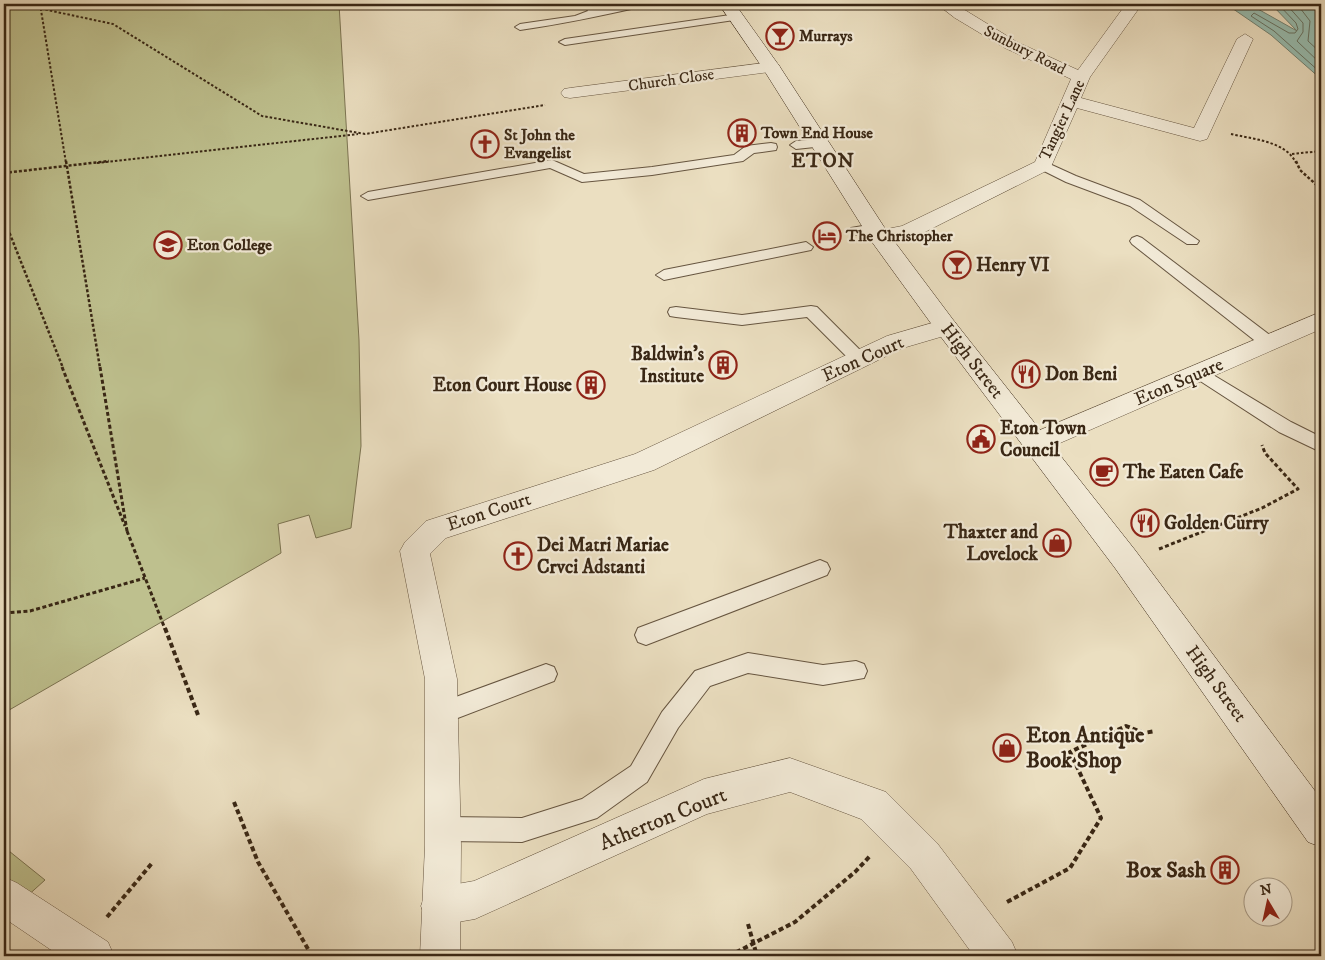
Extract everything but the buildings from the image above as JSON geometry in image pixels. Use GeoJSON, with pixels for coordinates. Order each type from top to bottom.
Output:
{"type":"FeatureCollection","features":[{"type":"Feature","properties":{"kind":"street","name":"Sunbury Road"},"geometry":{"type":"LineString","coordinates":[[945,4],[970,22],[1062,70],[1081,77]]}},
{"type":"Feature","properties":{"kind":"street","name":"Tangier Lane"},"geometry":{"type":"LineString","coordinates":[[870,232],[908,232],[1043,165],[1081,77],[1134,4]]}},
{"type":"Feature","properties":{"kind":"street","name":"High Street"},"geometry":{"type":"LineString","coordinates":[[732,10],[771,66],[819,143],[870,232],[946,327],[1125,559],[1321,829]]}},
{"type":"Feature","properties":{"kind":"street"},"geometry":{"type":"LineString","coordinates":[[1071,101],[1199,136],[1245,39]]}},
{"type":"Feature","properties":{"kind":"street","name":"Church Close"},"geometry":{"type":"LineString","coordinates":[[570,93],[771,66]]}},
{"type":"Feature","properties":{"kind":"street","name":"Eton Square"},"geometry":{"type":"LineString","coordinates":[[1035,443],[1321,320]]}},
{"type":"Feature","properties":{"kind":"street","name":"Eton Court"},"geometry":{"type":"LineString","coordinates":[[440,956],[443,829],[441,679],[415,551],[436,529],[644,462],[896,342],[946,327]]}},
{"type":"Feature","properties":{"kind":"street","name":"Atherton Court"},"geometry":{"type":"LineString","coordinates":[[440,906],[475,900],[704,797],[790,775],[872,805],[924,856],[998,956]]}},
{"type":"Feature","properties":{"kind":"street"},"geometry":{"type":"LineString","coordinates":[[4,896],[88,952]]}},
{"type":"Feature","properties":{"kind":"lane"},"geometry":{"type":"LineString","coordinates":[[520,27],[577,19],[592,8],[618,10],[640,4]]}},
{"type":"Feature","properties":{"kind":"lane"},"geometry":{"type":"LineString","coordinates":[[565,42],[732,10]]}},
{"type":"Feature","properties":{"kind":"lane"},"geometry":{"type":"LineString","coordinates":[[796,145],[819,143]]}},
{"type":"Feature","properties":{"kind":"lane"},"geometry":{"type":"LineString","coordinates":[[368,196],[552,164],[582,178],[652,171],[738,158],[751,149],[771,147]]}},
{"type":"Feature","properties":{"kind":"lane"},"geometry":{"type":"LineString","coordinates":[[1043,165],[1071,179],[1135,203],[1192,241]]}},
{"type":"Feature","properties":{"kind":"lane"},"geometry":{"type":"LineString","coordinates":[[1137,241],[1269,343]]}},
{"type":"Feature","properties":{"kind":"lane"},"geometry":{"type":"LineString","coordinates":[[664,275],[806,247]]}},
{"type":"Feature","properties":{"kind":"lane"},"geometry":{"type":"LineString","coordinates":[[676,312],[742,320],[811,311],[859,359]]}},
{"type":"Feature","properties":{"kind":"lane"},"geometry":{"type":"LineString","coordinates":[[1200,373],[1285,427],[1321,445]]}},
{"type":"Feature","properties":{"kind":"lane"},"geometry":{"type":"LineString","coordinates":[[646,635],[820,569]]}},
{"type":"Feature","properties":{"kind":"lane"},"geometry":{"type":"LineString","coordinates":[[443,829],[522,830],[588,809],[640,774],[670,720],[703,678],[748,663],[824,676],[856,670]]}},
{"type":"Feature","properties":{"kind":"lane"},"geometry":{"type":"LineString","coordinates":[[442,713],[546,674]]}},
{"type":"Feature","properties":{"kind":"path"},"geometry":{"type":"LineString","coordinates":[[19,4],[113,24],[262,116],[365,134],[546,105]]}},
{"type":"Feature","properties":{"kind":"path"},"geometry":{"type":"LineString","coordinates":[[40,4],[127,531]]}},
{"type":"Feature","properties":{"kind":"path"},"geometry":{"type":"LineString","coordinates":[[4,173],[67,168],[407,128]]}},
{"type":"Feature","properties":{"kind":"path"},"geometry":{"type":"LineString","coordinates":[[1199,136],[1275,145],[1292,154],[1321,151]]}},
{"type":"Feature","properties":{"kind":"path"},"geometry":{"type":"LineString","coordinates":[[1292,154],[1300,170],[1321,189]]}},
{"type":"Feature","properties":{"kind":"path"},"geometry":{"type":"LineString","coordinates":[[4,219],[198,715]]}},
{"type":"Feature","properties":{"kind":"path"},"geometry":{"type":"LineString","coordinates":[[1125,559],[1150,553],[1245,515],[1298,489],[1265,453],[1241,400]]}},
{"type":"Feature","properties":{"kind":"path"},"geometry":{"type":"LineString","coordinates":[[4,613],[30,611],[145,578]]}},
{"type":"Feature","properties":{"kind":"path"},"geometry":{"type":"LineString","coordinates":[[972,921],[1070,868],[1101,818],[1070,752],[1126,726],[1144,733],[1155,730]]}},
{"type":"Feature","properties":{"kind":"path"},"geometry":{"type":"LineString","coordinates":[[234,802],[258,862],[312,956]]}},
{"type":"Feature","properties":{"kind":"path"},"geometry":{"type":"LineString","coordinates":[[729,956],[795,922],[855,872],[896,828]]}},
{"type":"Feature","properties":{"kind":"path"},"geometry":{"type":"LineString","coordinates":[[88,952],[153,862]]}},
{"type":"Feature","properties":{"kind":"path"},"geometry":{"type":"LineString","coordinates":[[748,924],[757,956]]}},
{"type":"Feature","properties":{"kind":"green space","name":"Eton College"},"geometry":{"type":"Polygon","coordinates":[[[4,4],[339,4],[359,340],[361,446],[351,528],[316,538],[309,515],[278,524],[281,553],[4,713],[4,4]]]}},
{"type":"Feature","properties":{"kind":"green space"},"geometry":{"type":"Polygon","coordinates":[[[4,847],[45,880],[4,917],[4,847]]]}},
{"type":"Feature","properties":{"kind":"water"},"geometry":{"type":"Polygon","coordinates":[[[1226,4],[1249,4],[1297,31],[1271,4],[1321,4],[1321,79],[1271,35],[1226,4]]]}},
{"type":"Feature","properties":{"kind":"place","name":"Murrays"},"geometry":{"type":"Point","coordinates":[780,36]}},
{"type":"Feature","properties":{"kind":"place","name":"Town End House"},"geometry":{"type":"Point","coordinates":[742,133]}},
{"type":"Feature","properties":{"kind":"place","name":"St John the Evangelist"},"geometry":{"type":"Point","coordinates":[485,144]}},
{"type":"Feature","properties":{"kind":"place","name":"The Christopher"},"geometry":{"type":"Point","coordinates":[827,236]}},
{"type":"Feature","properties":{"kind":"place","name":"Eton College"},"geometry":{"type":"Point","coordinates":[168,245]}},
{"type":"Feature","properties":{"kind":"place","name":"Henry VI"},"geometry":{"type":"Point","coordinates":[957,265]}},
{"type":"Feature","properties":{"kind":"place","name":"Baldwin's Institute"},"geometry":{"type":"Point","coordinates":[723,365]}},
{"type":"Feature","properties":{"kind":"place","name":"Don Beni"},"geometry":{"type":"Point","coordinates":[1026,374]}},
{"type":"Feature","properties":{"kind":"place","name":"Eton Court House"},"geometry":{"type":"Point","coordinates":[591,385]}},
{"type":"Feature","properties":{"kind":"place","name":"Eton Town Council"},"geometry":{"type":"Point","coordinates":[981,439]}},
{"type":"Feature","properties":{"kind":"place","name":"The Eaten Cafe"},"geometry":{"type":"Point","coordinates":[1104,472]}},
{"type":"Feature","properties":{"kind":"place","name":"Golden Curry"},"geometry":{"type":"Point","coordinates":[1145,523]}},
{"type":"Feature","properties":{"kind":"place","name":"Thaxter and Lovelock"},"geometry":{"type":"Point","coordinates":[1057,543]}},
{"type":"Feature","properties":{"kind":"place","name":"Dei Matri Mariae Crvci Adstanti"},"geometry":{"type":"Point","coordinates":[518,556]}},
{"type":"Feature","properties":{"kind":"place","name":"Eton Antique Book Shop"},"geometry":{"type":"Point","coordinates":[1007,748]}},
{"type":"Feature","properties":{"kind":"place","name":"Box Sash"},"geometry":{"type":"Point","coordinates":[1225,870]}},
{"type":"Feature","properties":{"kind":"district","name":"ETON"},"geometry":{"type":"Point","coordinates":[823,161]}}]}
